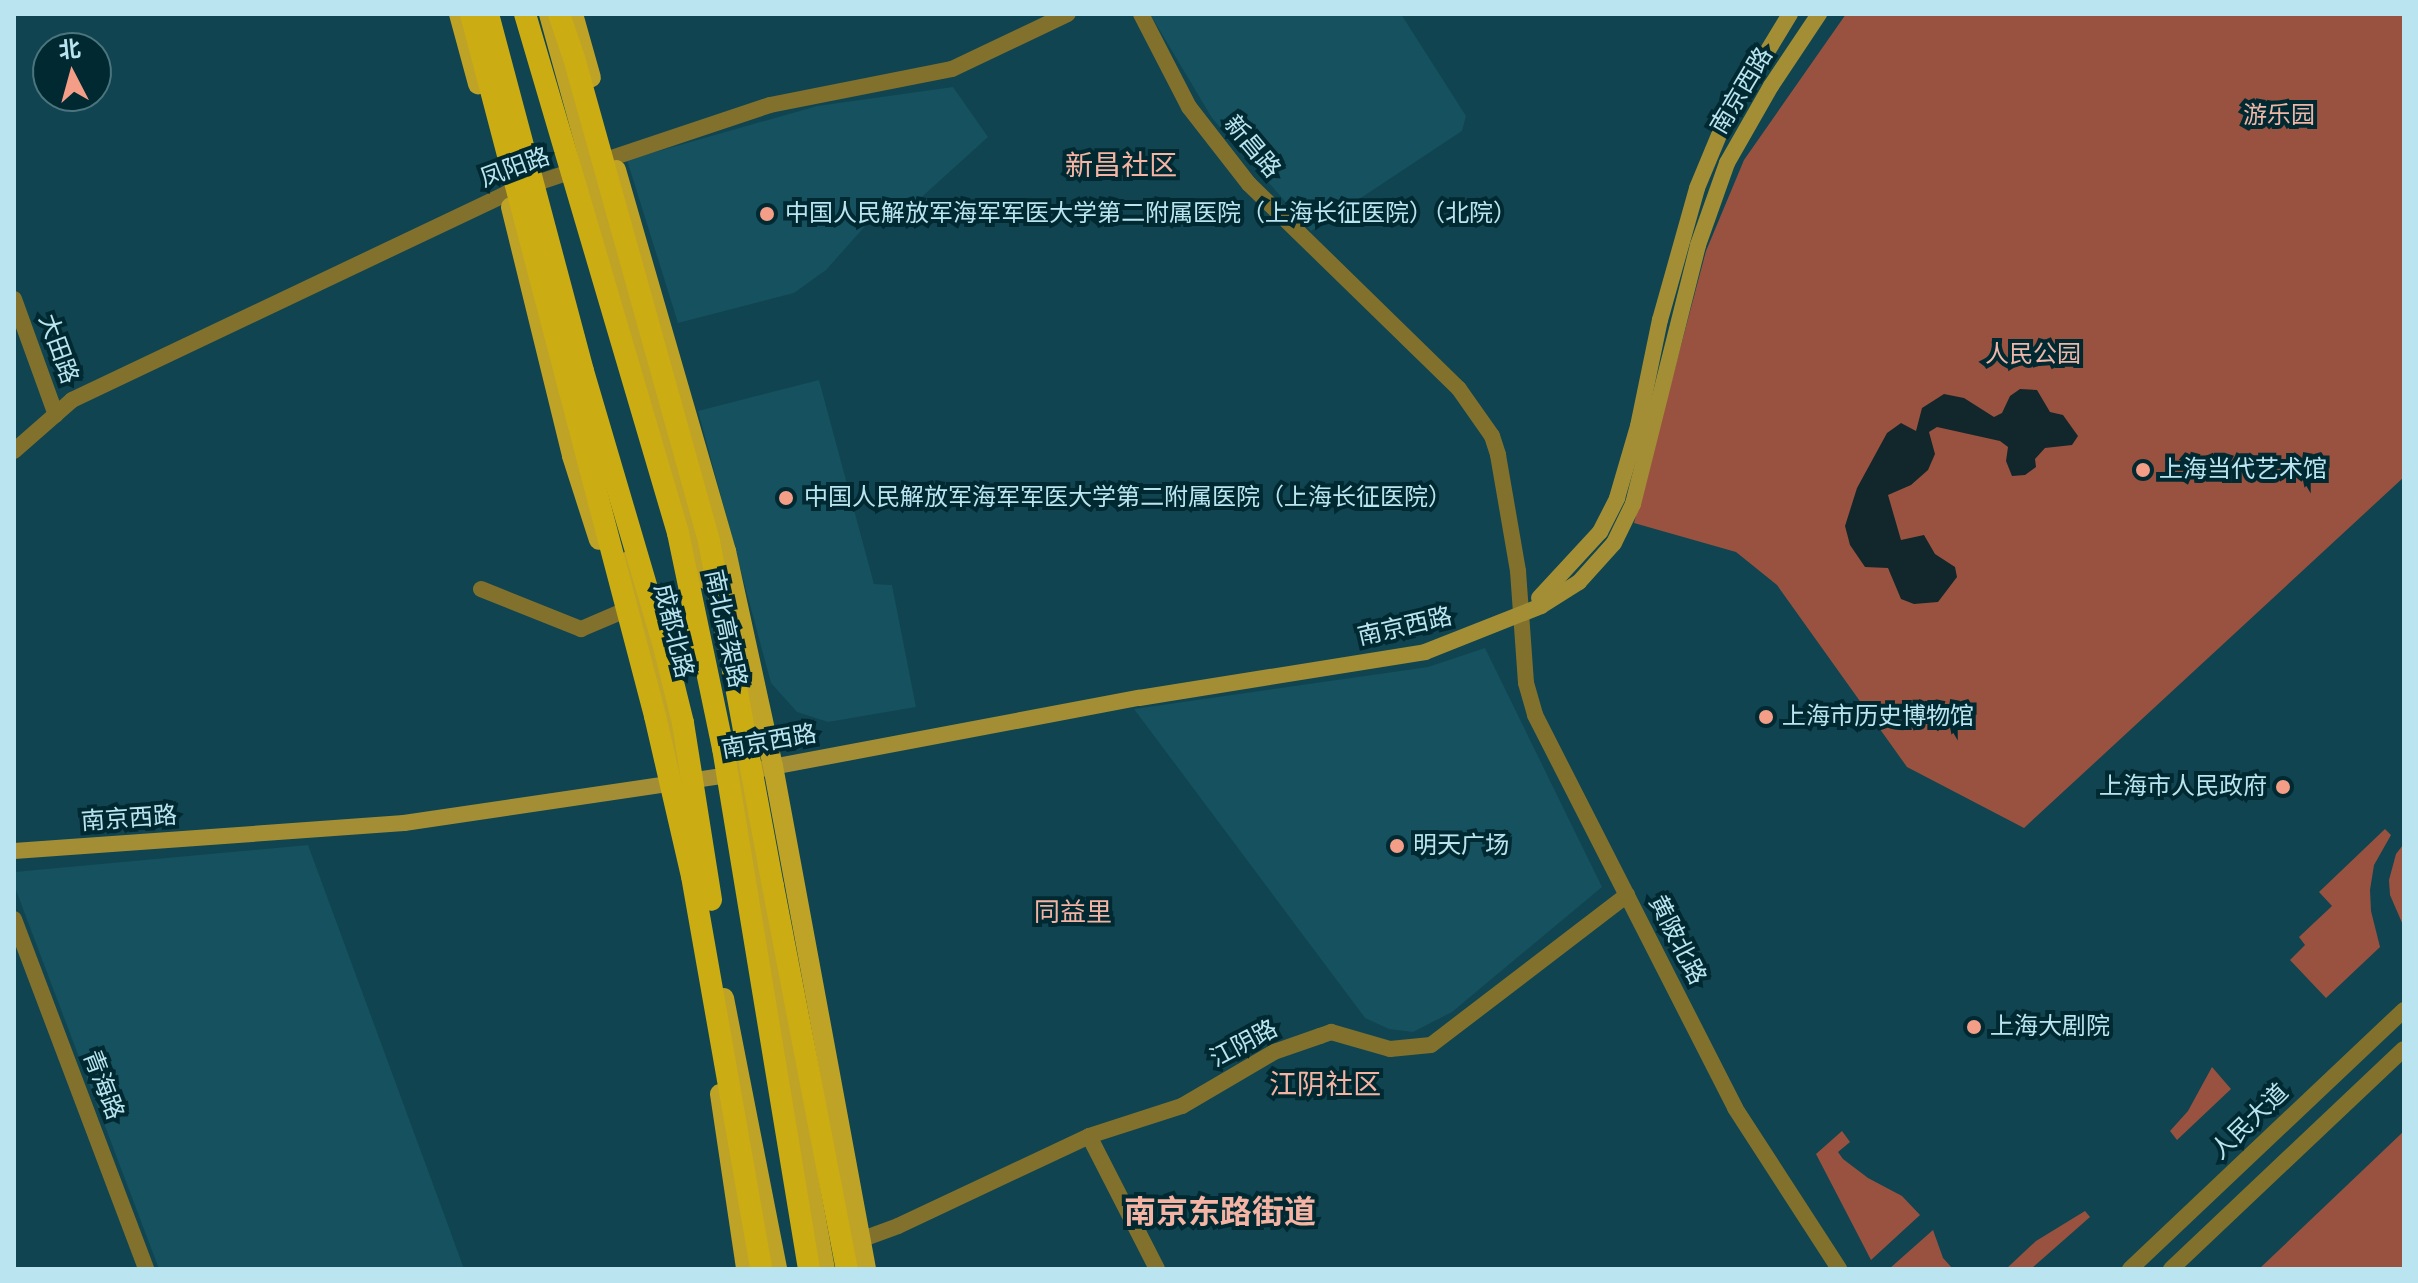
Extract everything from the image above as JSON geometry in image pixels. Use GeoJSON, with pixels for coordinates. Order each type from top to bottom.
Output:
{"type":"FeatureCollection","features":[{"type":"Feature","properties":{"kind":"highway"},"geometry":{"type":"LineString","coordinates":[[471,14],[607,536],[644,652],[692,876],[761,1269]]}},
{"type":"Feature","properties":{"kind":"highway"},"geometry":{"type":"LineString","coordinates":[[485,14],[604,440],[646,576],[683,723],[770,1269]]}},
{"type":"Feature","properties":{"kind":"highway","name":"南北高架路"},"geometry":{"type":"LineString","coordinates":[[525,14],[678,533],[723,748],[809,1269]]}},
{"type":"Feature","properties":{"kind":"highway"},"geometry":{"type":"LineString","coordinates":[[559,14],[718,546],[734,666],[847,1269]]}},
{"type":"Feature","properties":{"kind":"highway"},"geometry":{"type":"LineString","coordinates":[[604,440],[607,536]]}},
{"type":"Feature","properties":{"kind":"highway"},"geometry":{"type":"LineString","coordinates":[[655,454],[718,546]]}},
{"type":"Feature","properties":{"kind":"highway"},"geometry":{"type":"LineString","coordinates":[[644,652],[683,723]]}},
{"type":"Feature","properties":{"kind":"highway"},"geometry":{"type":"LineString","coordinates":[[723,748],[734,666]]}},
{"type":"Feature","properties":{"kind":"main road"},"geometry":{"type":"LineString","coordinates":[[459,14],[517,189],[572,456],[621,612],[639,685],[673,782],[746,1269]]}},
{"type":"Feature","properties":{"kind":"main road","name":"成都北路"},"geometry":{"type":"LineString","coordinates":[[485,14],[517,189],[644,652],[673,782],[700,874],[777,1269]]}},
{"type":"Feature","properties":{"kind":"main road","name":"成都北路"},"geometry":{"type":"LineString","coordinates":[[549,14],[608,237],[701,558],[741,773],[825,1269]]}},
{"type":"Feature","properties":{"kind":"main road"},"geometry":{"type":"LineString","coordinates":[[573,14],[640,249],[774,774],[866,1269]]}},
{"type":"Feature","properties":{"kind":"main road","name":"南京西路"},"geometry":{"type":"LineString","coordinates":[[1520,614],[1569,571],[1609,517],[1635,437],[1660,320],[1697,188],[1724,123],[1790,14]]}},
{"type":"Feature","properties":{"kind":"main road","name":"南京西路"},"geometry":{"type":"LineString","coordinates":[[14,851],[404,823],[673,782],[741,773],[774,774],[1124,701],[1425,652],[1541,606],[1579,582],[1600,562],[1625,524],[1648,450],[1713,196],[1749,122],[1819,14]]}},
{"type":"Feature","properties":{"kind":"main road"},"geometry":{"type":"LineString","coordinates":[[608,237],[640,249]]}},
{"type":"Feature","properties":{"kind":"main road"},"geometry":{"type":"LineString","coordinates":[[707,588],[718,546]]}},
{"type":"Feature","properties":{"kind":"main road"},"geometry":{"type":"LineString","coordinates":[[639,685],[644,652]]}},
{"type":"Feature","properties":{"kind":"main road"},"geometry":{"type":"LineString","coordinates":[[750,830],[774,774]]}},
{"type":"Feature","properties":{"kind":"main road"},"geometry":{"type":"LineString","coordinates":[[697,941],[700,874]]}},
{"type":"Feature","properties":{"kind":"street","name":"凤阳路"},"geometry":{"type":"LineString","coordinates":[[14,451],[86,393],[517,189],[770,105],[952,69],[1068,14]]}},
{"type":"Feature","properties":{"kind":"street","name":"新昌路"},"geometry":{"type":"LineString","coordinates":[[1141,14],[1189,107],[1249,184],[1459,389],[1492,436],[1515,548],[1520,614]]}},
{"type":"Feature","properties":{"kind":"street","name":"大田路"},"geometry":{"type":"LineString","coordinates":[[14,299],[56,415]]}},
{"type":"Feature","properties":{"kind":"street"},"geometry":{"type":"LineString","coordinates":[[481,589],[581,629],[621,612]]}},
{"type":"Feature","properties":{"kind":"street","name":"黄陂北路"},"geometry":{"type":"LineString","coordinates":[[1520,614],[1526,683],[1535,715],[1735,1108],[1839,1269]]}},
{"type":"Feature","properties":{"kind":"street","name":"江阴路"},"geometry":{"type":"LineString","coordinates":[[860,1240],[898,1226],[1089,1136],[1182,1106],[1274,1052],[1331,1032],[1390,1049],[1431,1045],[1627,895]]}},
{"type":"Feature","properties":{"kind":"street","name":"青海路"},"geometry":{"type":"LineString","coordinates":[[14,919],[146,1269]]}},
{"type":"Feature","properties":{"kind":"street","name":"人民大道"},"geometry":{"type":"LineString","coordinates":[[2130,1269],[2404,1010]]}},
{"type":"Feature","properties":{"kind":"street"},"geometry":{"type":"LineString","coordinates":[[2171,1269],[2404,1049]]}},
{"type":"Feature","properties":{"kind":"street"},"geometry":{"type":"LineString","coordinates":[[1089,1136],[1157,1269]]}},
{"type":"Feature","properties":{"kind":"shaded area"},"geometry":{"type":"Polygon","coordinates":[[[1150,14],[1401,14],[1466,116],[1462,131],[1311,231],[1212,118],[1150,14]]]}},
{"type":"Feature","properties":{"kind":"shaded area","name":"中国人民解放军海军军医大学第二附属医院（上海长征医院）（北院）"},"geometry":{"type":"Polygon","coordinates":[[[953,87],[988,137],[914,204],[867,224],[826,270],[794,293],[678,323],[627,160],[817,106],[953,87]]]}},
{"type":"Feature","properties":{"kind":"shaded area","name":"中国人民解放军海军军医大学第二附属医院（上海长征医院）"},"geometry":{"type":"Polygon","coordinates":[[[819,380],[874,584],[892,585],[916,707],[828,722],[797,712],[771,683],[698,411],[819,380]]]}},
{"type":"Feature","properties":{"kind":"shaded area"},"geometry":{"type":"Polygon","coordinates":[[[2020,389],[2037,390],[2050,412],[2063,415],[2078,436],[2072,445],[2045,448],[2035,459],[2036,467],[2025,475],[2012,476],[2006,461],[2008,447],[2000,441],[1937,427],[1929,432],[1935,454],[1928,470],[1911,485],[1888,495],[1901,540],[1924,535],[1935,554],[1955,567],[1957,577],[1938,602],[1914,604],[1901,599],[1888,568],[1865,567],[1850,545],[1845,526],[1857,488],[1887,433],[1901,423],[1916,431],[1922,408],[1944,394],[1964,398],[1994,417],[2002,413],[2010,396],[2020,389]]]}},
{"type":"Feature","properties":{"kind":"shaded area","name":"明天广场"},"geometry":{"type":"Polygon","coordinates":[[[1485,648],[1602,887],[1452,1012],[1413,1032],[1389,1029],[1365,1018],[1134,709],[1428,667],[1485,648]]]}},
{"type":"Feature","properties":{"kind":"shaded area"},"geometry":{"type":"Polygon","coordinates":[[[308,845],[464,1269],[159,1269],[14,885],[14,872],[308,845]]]}},
{"type":"Feature","properties":{"kind":"green space","name":"人民公园"},"geometry":{"type":"Polygon","coordinates":[[[1846,14],[2404,14],[2404,477],[2024,828],[1907,767],[1777,585],[1736,552],[1634,523],[1706,251],[1744,160],[1846,14]]]}},
{"type":"Feature","properties":{"kind":"green space"},"geometry":{"type":"Polygon","coordinates":[[[2385,829],[2391,835],[2374,865],[2370,890],[2371,911],[2380,947],[2326,998],[2290,960],[2305,945],[2299,937],[2332,906],[2319,892],[2385,829]]]}},
{"type":"Feature","properties":{"kind":"green space"},"geometry":{"type":"Polygon","coordinates":[[[2403,845],[2403,925],[2390,895],[2389,880],[2396,854],[2403,845]]]}},
{"type":"Feature","properties":{"kind":"green space"},"geometry":{"type":"Polygon","coordinates":[[[2212,1067],[2231,1089],[2177,1140],[2170,1131],[2188,1111],[2212,1067]]]}},
{"type":"Feature","properties":{"kind":"green space"},"geometry":{"type":"Polygon","coordinates":[[[1842,1131],[1850,1142],[1838,1152],[1843,1159],[1868,1178],[1902,1196],[1920,1215],[1871,1260],[1816,1154],[1842,1131]]]}},
{"type":"Feature","properties":{"kind":"green space"},"geometry":{"type":"Polygon","coordinates":[[[2404,1131],[2404,1269],[2259,1269],[2404,1131]]]}},
{"type":"Feature","properties":{"kind":"green space"},"geometry":{"type":"Polygon","coordinates":[[[2085,1211],[2090,1217],[2031,1269],[2006,1269],[2036,1241],[2085,1211]]]}},
{"type":"Feature","properties":{"kind":"green space"},"geometry":{"type":"Polygon","coordinates":[[[1933,1230],[1943,1258],[1953,1269],[1889,1269],[1933,1230]]]}},
{"type":"Feature","properties":{"kind":"place","name":"中国人民解放军海军军医大学第二附属医院（上海长征医院）（北院）"},"geometry":{"type":"Point","coordinates":[767,214]}},
{"type":"Feature","properties":{"kind":"place","name":"上海当代艺术馆"},"geometry":{"type":"Point","coordinates":[2143,470]}},
{"type":"Feature","properties":{"kind":"place","name":"中国人民解放军海军军医大学第二附属医院（上海长征医院）"},"geometry":{"type":"Point","coordinates":[786,498]}},
{"type":"Feature","properties":{"kind":"place","name":"上海市历史博物馆"},"geometry":{"type":"Point","coordinates":[1766,717]}},
{"type":"Feature","properties":{"kind":"place","name":"上海市人民政府"},"geometry":{"type":"Point","coordinates":[2283,787]}},
{"type":"Feature","properties":{"kind":"place","name":"明天广场"},"geometry":{"type":"Point","coordinates":[1397,846]}},
{"type":"Feature","properties":{"kind":"place","name":"上海大剧院"},"geometry":{"type":"Point","coordinates":[1974,1027]}},
{"type":"Feature","properties":{"kind":"district","name":"新昌社区"},"geometry":{"type":"Point","coordinates":[1121,166]}},
{"type":"Feature","properties":{"kind":"district","name":"同益里"},"geometry":{"type":"Point","coordinates":[1073,913]}},
{"type":"Feature","properties":{"kind":"district","name":"江阴社区"},"geometry":{"type":"Point","coordinates":[1325,1085]}},
{"type":"Feature","properties":{"kind":"district","name":"南京东路街道"},"geometry":{"type":"Point","coordinates":[1220,1212]}},
{"type":"Feature","properties":{"kind":"park label","name":"游乐园"},"geometry":{"type":"Point","coordinates":[2279,116]}}]}
